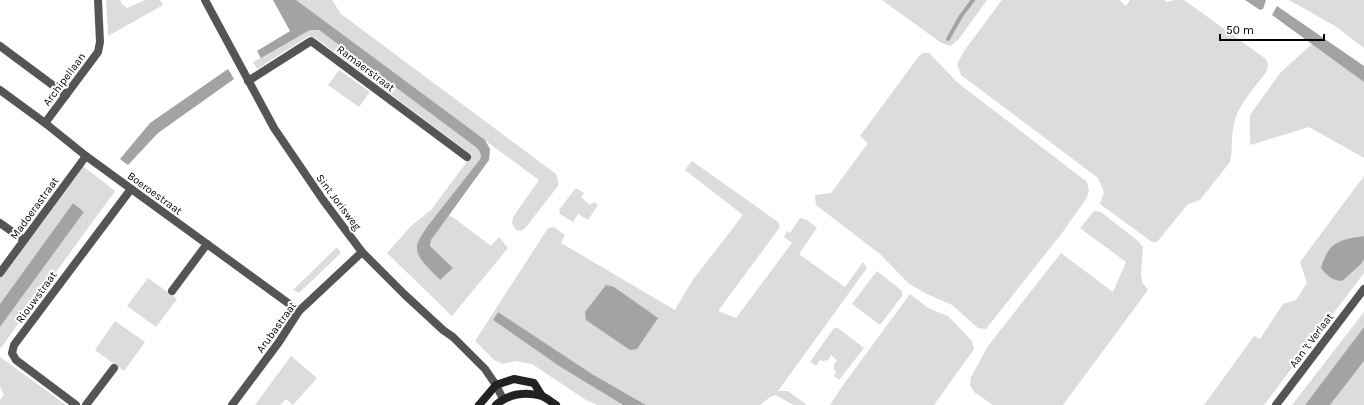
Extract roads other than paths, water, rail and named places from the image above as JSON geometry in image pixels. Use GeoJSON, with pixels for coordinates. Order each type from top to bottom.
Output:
{"type":"FeatureCollection","features":[{"type":"Feature","properties":{"kind":"main road"},"geometry":{"type":"LineString","coordinates":[[479,405],[496,385],[514,379],[534,383],[542,396]]}},
{"type":"Feature","properties":{"kind":"main road"},"geometry":{"type":"LineString","coordinates":[[496,405],[503,399],[514,394],[527,394],[542,396],[556,405]]}},
{"type":"Feature","properties":{"kind":"street","name":"Archipellaan"},"geometry":{"type":"LineString","coordinates":[[45,123],[98,52],[100,42],[98,0]]}},
{"type":"Feature","properties":{"kind":"street","name":"Sint Jorisweg"},"geometry":{"type":"LineString","coordinates":[[205,0],[274,128],[303,172],[362,252],[418,307],[453,337],[484,369],[496,385],[503,399]]}},
{"type":"Feature","properties":{"kind":"street","name":"Ramaerstraat"},"geometry":{"type":"LineString","coordinates":[[248,82],[311,41],[467,157]]}},
{"type":"Feature","properties":{"kind":"street"},"geometry":{"type":"LineString","coordinates":[[0,46],[66,95]]}},
{"type":"Feature","properties":{"kind":"street","name":"Boeroestraat"},"geometry":{"type":"LineString","coordinates":[[0,90],[45,123],[86,156],[299,311]]}},
{"type":"Feature","properties":{"kind":"street","name":"Madoerastraat"},"geometry":{"type":"LineString","coordinates":[[0,273],[86,156]]}},
{"type":"Feature","properties":{"kind":"street","name":"Riouwstraat"},"geometry":{"type":"LineString","coordinates":[[76,405],[16,360],[12,353],[14,345],[131,189]]}},
{"type":"Feature","properties":{"kind":"street"},"geometry":{"type":"LineString","coordinates":[[0,223],[24,240]]}},
{"type":"Feature","properties":{"kind":"street"},"geometry":{"type":"LineString","coordinates":[[172,291],[207,244]]}},
{"type":"Feature","properties":{"kind":"street","name":"Arubastraat"},"geometry":{"type":"LineString","coordinates":[[232,405],[279,342],[299,311],[362,252]]}},
{"type":"Feature","properties":{"kind":"street","name":"Aan 't Verlaat"},"geometry":{"type":"LineString","coordinates":[[1276,405],[1364,289]]}},
{"type":"Feature","properties":{"kind":"street"},"geometry":{"type":"LineString","coordinates":[[86,405],[114,368]]}},
{"type":"Feature","properties":{"kind":"waterway"},"geometry":{"type":"LineString","coordinates":[[948,39],[961,16],[973,0]]}}]}
